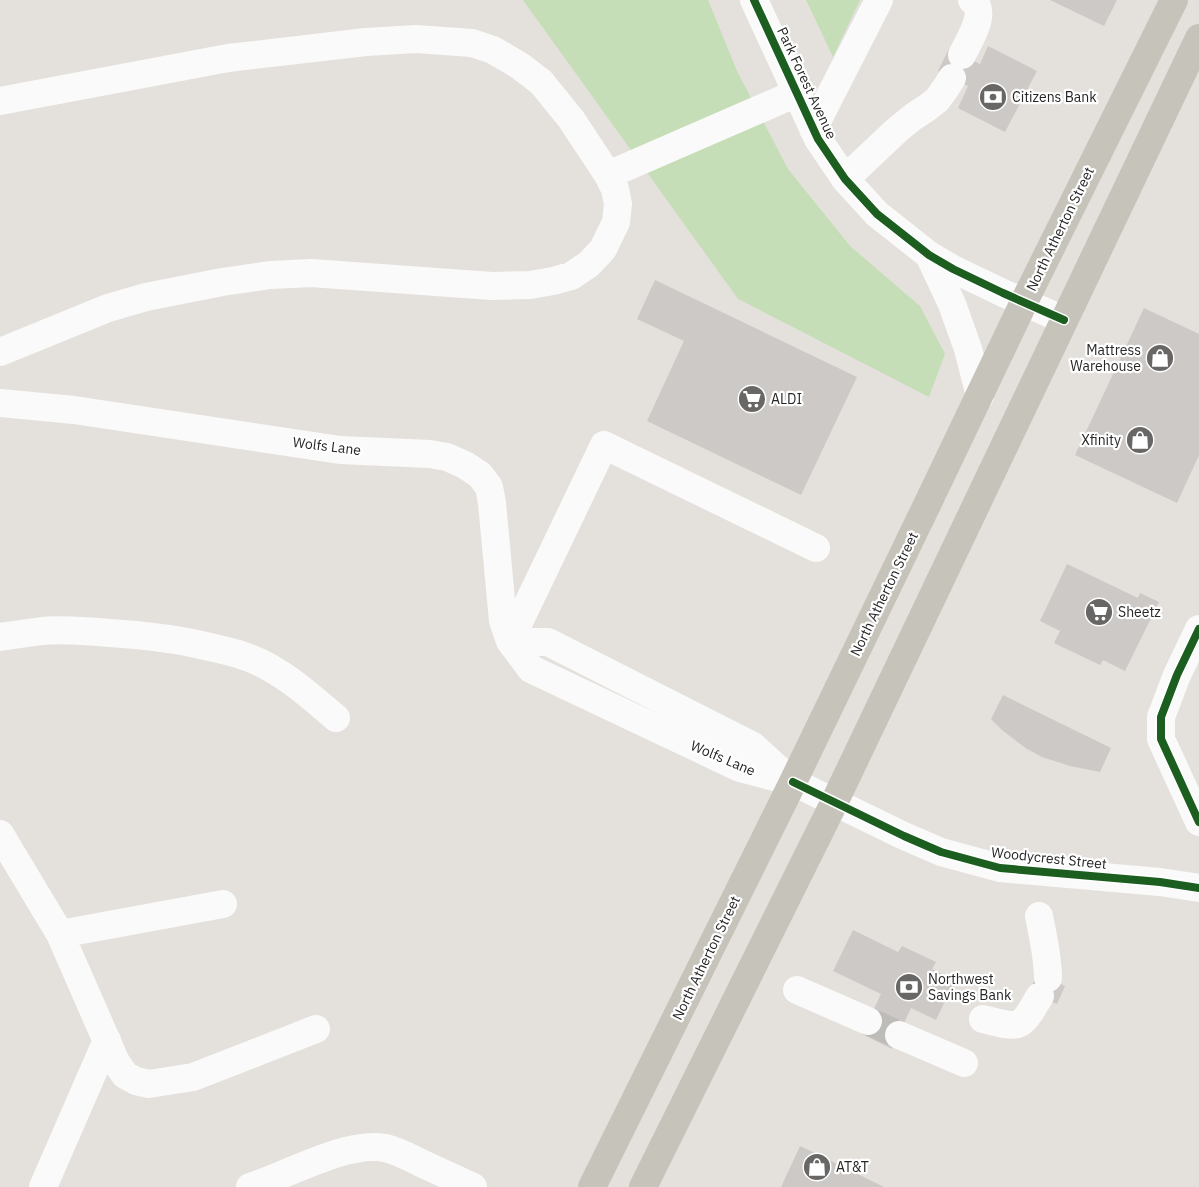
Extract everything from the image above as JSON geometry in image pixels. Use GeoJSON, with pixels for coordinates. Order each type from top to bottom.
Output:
{"type":"FeatureCollection","features":[{"type":"Feature","properties":{"kind":"main road","name":"North Atherton Street"},"geometry":{"type":"LineString","coordinates":[[592,1187],[793,782],[1024,302],[1174,0]]}},
{"type":"Feature","properties":{"kind":"main road"},"geometry":{"type":"LineString","coordinates":[[643,1187],[834,803],[1199,38]]}},
{"type":"Feature","properties":{"kind":"street","name":"Park Forest Avenue"},"geometry":{"type":"LineString","coordinates":[[754,0],[818,139],[845,179],[877,214],[929,255],[1003,293],[1064,320]]}},
{"type":"Feature","properties":{"kind":"street"},"geometry":{"type":"LineString","coordinates":[[813,129],[879,0]]}},
{"type":"Feature","properties":{"kind":"street"},"geometry":{"type":"LineString","coordinates":[[845,179],[897,130],[937,100],[945,90],[975,28],[979,15],[977,6],[972,0]]}},
{"type":"Feature","properties":{"kind":"street"},"geometry":{"type":"LineString","coordinates":[[0,101],[228,58],[366,42],[416,39],[472,43],[492,50],[520,66],[541,82],[571,119],[608,176],[615,189],[618,204],[616,222],[602,249],[589,264],[571,276],[530,285],[492,286],[311,273],[270,275],[146,297],[108,308],[0,352]]}},
{"type":"Feature","properties":{"kind":"street"},"geometry":{"type":"LineString","coordinates":[[608,176],[797,93]]}},
{"type":"Feature","properties":{"kind":"street","name":"Park Forest Avenue"},"geometry":{"type":"LineString","coordinates":[[929,255],[952,304],[968,349],[980,396]]}},
{"type":"Feature","properties":{"kind":"street","name":"Wolfs Lane"},"geometry":{"type":"LineString","coordinates":[[0,402],[74,410],[340,450],[430,454],[447,457],[465,465],[480,475],[489,487],[503,621],[510,642],[548,642],[754,746],[793,782]]}},
{"type":"Feature","properties":{"kind":"street"},"geometry":{"type":"LineString","coordinates":[[510,642],[604,445],[816,548]]}},
{"type":"Feature","properties":{"kind":"street"},"geometry":{"type":"LineString","coordinates":[[1199,629],[1177,675],[1161,717],[1162,739],[1199,822]]}},
{"type":"Feature","properties":{"kind":"street"},"geometry":{"type":"LineString","coordinates":[[0,637],[43,631],[72,630],[142,635],[179,640],[234,652],[270,668],[336,718]]}},
{"type":"Feature","properties":{"kind":"street","name":"Woodycrest Street"},"geometry":{"type":"LineString","coordinates":[[793,782],[941,852],[1000,868],[1160,882],[1199,888]]}},
{"type":"Feature","properties":{"kind":"street"},"geometry":{"type":"LineString","coordinates":[[0,834],[60,934],[116,1062],[125,1075],[136,1082],[149,1084],[192,1077],[316,1029]]}},
{"type":"Feature","properties":{"kind":"street"},"geometry":{"type":"LineString","coordinates":[[60,934],[223,904]]}},
{"type":"Feature","properties":{"kind":"street"},"geometry":{"type":"LineString","coordinates":[[983,1020],[1013,1025],[1020,1024],[1044,987],[1048,967],[1039,916]]}},
{"type":"Feature","properties":{"kind":"street"},"geometry":{"type":"LineString","coordinates":[[797,990],[868,1021]]}},
{"type":"Feature","properties":{"kind":"street"},"geometry":{"type":"LineString","coordinates":[[899,1035],[964,1063]]}},
{"type":"Feature","properties":{"kind":"street"},"geometry":{"type":"LineString","coordinates":[[42,1187],[107,1040]]}},
{"type":"Feature","properties":{"kind":"street"},"geometry":{"type":"LineString","coordinates":[[250,1187],[328,1156],[377,1147],[395,1151],[473,1187]]}},
{"type":"Feature","properties":{"kind":"green space"},"geometry":{"type":"Polygon","coordinates":[[[523,0],[708,0],[737,71],[788,169],[850,246],[920,306],[945,354],[929,397],[738,299],[523,0]]]}},
{"type":"Feature","properties":{"kind":"green space"},"geometry":{"type":"Polygon","coordinates":[[[806,0],[860,0],[833,57],[806,0]]]}},
{"type":"Feature","properties":{"kind":"building"},"geometry":{"type":"Polygon","coordinates":[[[1050,0],[1117,0],[1104,26],[1050,0]]]}},
{"type":"Feature","properties":{"kind":"building","name":"Citizens Bank"},"geometry":{"type":"Polygon","coordinates":[[[988,46],[1037,71],[1005,132],[958,108],[968,86],[938,71],[949,49],[980,64],[988,46]]]}},
{"type":"Feature","properties":{"kind":"building","name":"ALDI"},"geometry":{"type":"Polygon","coordinates":[[[655,280],[857,377],[801,495],[647,421],[684,341],[637,319],[655,280]]]}},
{"type":"Feature","properties":{"kind":"building"},"geometry":{"type":"Polygon","coordinates":[[[1144,308],[1199,334],[1199,455],[1177,503],[1075,455],[1144,308]]]}},
{"type":"Feature","properties":{"kind":"building","name":"Sheetz"},"geometry":{"type":"Polygon","coordinates":[[[1067,564],[1138,598],[1140,593],[1159,602],[1125,671],[1103,660],[1100,665],[1054,643],[1060,631],[1040,621],[1067,564]]]}},
{"type":"Feature","properties":{"kind":"building"},"geometry":{"type":"Polygon","coordinates":[[[1003,695],[1111,748],[1100,772],[1070,766],[1042,757],[1027,749],[1002,730],[991,719],[1003,695]]]}},
{"type":"Feature","properties":{"kind":"building","name":"Northwest Savings Bank"},"geometry":{"type":"Polygon","coordinates":[[[853,930],[898,952],[902,946],[936,962],[932,969],[955,980],[936,1020],[911,1008],[892,1049],[862,1034],[881,994],[833,971],[853,930]]]}},
{"type":"Feature","properties":{"kind":"building"},"geometry":{"type":"Polygon","coordinates":[[[1038,973],[1065,986],[1057,1004],[1029,991],[1038,973]]]}},
{"type":"Feature","properties":{"kind":"building","name":"AT&T"},"geometry":{"type":"Polygon","coordinates":[[[800,1146],[815,1153],[884,1187],[781,1187],[800,1146]]]}},
{"type":"Feature","properties":{"kind":"tunnel"},"geometry":{"type":"LineString","coordinates":[[868,1021],[899,1035]]}},
{"type":"Feature","properties":{"kind":"cycle path"},"geometry":{"type":"LineString","coordinates":[[754,0],[818,139],[845,179],[877,214],[929,255],[953,269],[1064,320]]}},
{"type":"Feature","properties":{"kind":"cycle path"},"geometry":{"type":"LineString","coordinates":[[1199,629],[1177,675],[1161,717],[1161,739],[1199,822]]}},
{"type":"Feature","properties":{"kind":"cycle path"},"geometry":{"type":"LineString","coordinates":[[793,782],[941,852],[1000,868],[1160,882],[1199,888]]}},
{"type":"Feature","properties":{"kind":"place","name":"Citizens Bank"},"geometry":{"type":"Point","coordinates":[993,97]}},
{"type":"Feature","properties":{"kind":"place","name":"Mattress Warehouse"},"geometry":{"type":"Point","coordinates":[1160,358]}},
{"type":"Feature","properties":{"kind":"place","name":"ALDI"},"geometry":{"type":"Point","coordinates":[752,399]}},
{"type":"Feature","properties":{"kind":"place","name":"Xfinity"},"geometry":{"type":"Point","coordinates":[1140,440]}},
{"type":"Feature","properties":{"kind":"place","name":"Sheetz"},"geometry":{"type":"Point","coordinates":[1099,612]}},
{"type":"Feature","properties":{"kind":"place","name":"Northwest Savings Bank"},"geometry":{"type":"Point","coordinates":[909,987]}},
{"type":"Feature","properties":{"kind":"place","name":"AT&T"},"geometry":{"type":"Point","coordinates":[817,1167]}}]}
